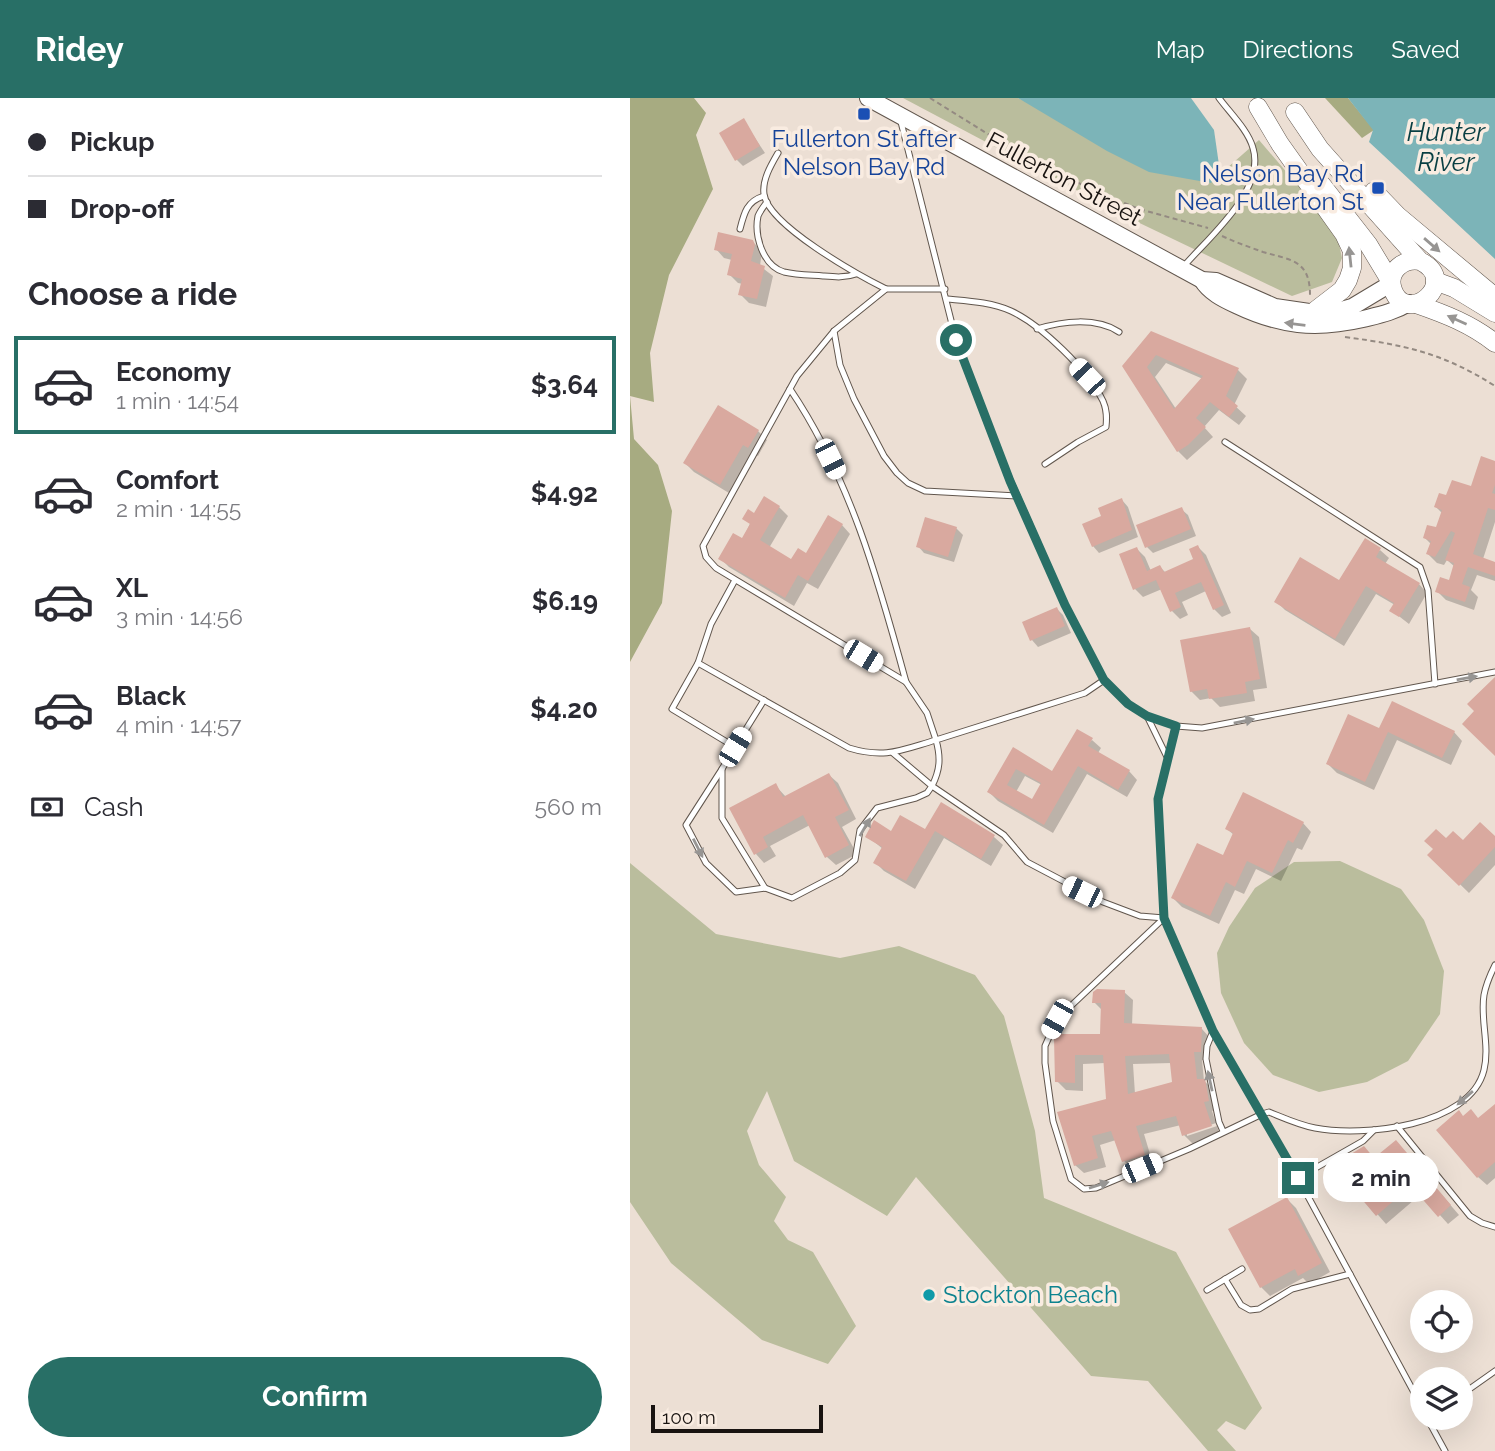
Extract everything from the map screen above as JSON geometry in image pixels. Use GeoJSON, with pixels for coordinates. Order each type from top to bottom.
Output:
{"type":"FeatureCollection","features":[{"type":"Feature","properties":{"kind":"main road","name":"Fullerton Street"},"geometry":{"type":"LineString","coordinates":[[868,98],[1202,279],[1216,281],[1275,307],[1309,312],[1313,304],[1338,311],[1352,307],[1392,282]]}},
{"type":"Feature","properties":{"kind":"main road"},"geometry":{"type":"LineString","coordinates":[[1255,102],[1347,215],[1392,282],[1397,296],[1459,320],[1479,330],[1495,343]]}},
{"type":"Feature","properties":{"kind":"main road"},"geometry":{"type":"LineString","coordinates":[[1255,102],[1280,144],[1345,234],[1352,251],[1352,268],[1342,290],[1313,304]]}},
{"type":"Feature","properties":{"kind":"main road"},"geometry":{"type":"LineString","coordinates":[[1290,105],[1320,149],[1420,261],[1431,269],[1435,281],[1430,296],[1413,304]]}},
{"type":"Feature","properties":{"kind":"main road"},"geometry":{"type":"LineString","coordinates":[[1290,105],[1398,216],[1495,297]]}},
{"type":"Feature","properties":{"kind":"main road"},"geometry":{"type":"LineString","coordinates":[[1392,282],[1396,269],[1401,264],[1420,261]]}},
{"type":"Feature","properties":{"kind":"main road","name":"Fullerton Street"},"geometry":{"type":"LineString","coordinates":[[1202,279],[1206,288],[1230,302],[1271,320],[1295,325],[1336,325],[1394,312],[1413,304]]}},
{"type":"Feature","properties":{"kind":"main road"},"geometry":{"type":"LineString","coordinates":[[1435,281],[1454,288],[1495,313]]}},
{"type":"Feature","properties":{"kind":"lane"},"geometry":{"type":"LineString","coordinates":[[1181,268],[1240,203],[1255,156],[1249,138],[1219,98]]}},
{"type":"Feature","properties":{"kind":"lane"},"geometry":{"type":"LineString","coordinates":[[900,116],[956,340],[1017,496],[1065,605],[1104,680],[1128,704],[1147,716],[1176,726],[1216,726],[1495,673]]}},
{"type":"Feature","properties":{"kind":"lane"},"geometry":{"type":"LineString","coordinates":[[778,153],[768,171],[765,199],[758,214],[758,236],[762,252],[772,265],[783,271],[847,277],[856,274]]}},
{"type":"Feature","properties":{"kind":"lane"},"geometry":{"type":"LineString","coordinates":[[740,229],[747,206],[754,199],[765,199],[790,226],[822,253],[886,289],[945,289]]}},
{"type":"Feature","properties":{"kind":"lane"},"geometry":{"type":"LineString","coordinates":[[886,289],[834,331],[797,376],[703,546],[706,557],[716,568],[906,682]]}},
{"type":"Feature","properties":{"kind":"lane"},"geometry":{"type":"LineString","coordinates":[[947,299],[980,302],[1010,311],[1037,329],[1087,377],[1104,403],[1106,427],[1045,464]]}},
{"type":"Feature","properties":{"kind":"lane"},"geometry":{"type":"LineString","coordinates":[[1037,329],[1087,322],[1110,326],[1119,332]]}},
{"type":"Feature","properties":{"kind":"lane"},"geometry":{"type":"LineString","coordinates":[[834,331],[840,365],[854,399],[884,456],[908,483],[925,491],[1017,496]]}},
{"type":"Feature","properties":{"kind":"lane"},"geometry":{"type":"LineString","coordinates":[[764,700],[686,825],[706,863],[736,892],[765,888],[792,898],[840,873],[855,860],[860,830],[877,808],[927,793],[939,772],[940,760],[927,713],[906,682],[879,582],[850,499],[810,418],[790,389]]}},
{"type":"Feature","properties":{"kind":"lane"},"geometry":{"type":"LineString","coordinates":[[1225,442],[1420,567],[1428,590],[1435,684]]}},
{"type":"Feature","properties":{"kind":"lane"},"geometry":{"type":"LineString","coordinates":[[735,580],[711,624],[698,663],[672,709],[735,747]]}},
{"type":"Feature","properties":{"kind":"lane"},"geometry":{"type":"LineString","coordinates":[[698,663],[849,748],[870,755],[892,753],[1085,693],[1104,680]]}},
{"type":"Feature","properties":{"kind":"lane"},"geometry":{"type":"LineString","coordinates":[[1147,716],[1168,759]]}},
{"type":"Feature","properties":{"kind":"lane"},"geometry":{"type":"LineString","coordinates":[[1176,726],[1158,799],[1164,918],[1213,1031],[1298,1178],[1410,1385]]}},
{"type":"Feature","properties":{"kind":"lane"},"geometry":{"type":"LineString","coordinates":[[892,753],[932,786],[1004,835],[1027,862],[1103,902],[1140,916],[1164,918]]}},
{"type":"Feature","properties":{"kind":"lane"},"geometry":{"type":"LineString","coordinates":[[722,769],[722,818],[765,888]]}},
{"type":"Feature","properties":{"kind":"lane"},"geometry":{"type":"LineString","coordinates":[[1164,918],[1057,1019],[1045,1046],[1053,1121],[1071,1179],[1084,1189],[1096,1188],[1269,1112],[1316,1128],[1374,1130],[1438,1115],[1459,1104],[1475,1090],[1484,1070],[1484,996],[1495,965]]}},
{"type":"Feature","properties":{"kind":"lane"},"geometry":{"type":"LineString","coordinates":[[1213,1031],[1207,1046],[1206,1059],[1223,1131]]}},
{"type":"Feature","properties":{"kind":"lane"},"geometry":{"type":"LineString","coordinates":[[1486,1044],[1495,1050]]}},
{"type":"Feature","properties":{"kind":"lane"},"geometry":{"type":"LineString","coordinates":[[1397,1126],[1470,1216],[1495,1227]]}},
{"type":"Feature","properties":{"kind":"lane"},"geometry":{"type":"LineString","coordinates":[[1298,1178],[1363,1141],[1374,1130]]}},
{"type":"Feature","properties":{"kind":"lane"},"geometry":{"type":"LineString","coordinates":[[1207,1290],[1242,1269]]}},
{"type":"Feature","properties":{"kind":"lane"},"geometry":{"type":"LineString","coordinates":[[1225,1279],[1241,1304],[1250,1310],[1259,1309],[1292,1289],[1350,1274]]}},
{"type":"Feature","properties":{"kind":"lane"},"geometry":{"type":"LineString","coordinates":[[1473,1387],[1495,1371]]}},
{"type":"Feature","properties":{"kind":"lane"},"geometry":{"type":"LineString","coordinates":[[1434,1430],[1445,1451]]}},
{"type":"Feature","properties":{"kind":"path"},"geometry":{"type":"LineString","coordinates":[[930,98],[991,136],[1088,188],[1165,218],[1192,223],[1239,244],[1285,256],[1299,264],[1308,278],[1313,304]]}},
{"type":"Feature","properties":{"kind":"path"},"geometry":{"type":"LineString","coordinates":[[1342,336],[1419,349],[1453,362],[1495,386]]}},
{"type":"Feature","properties":{"kind":"green space"},"geometry":{"type":"Polygon","coordinates":[[[630,98],[694,98],[706,113],[696,135],[713,189],[669,275],[650,353],[654,402],[630,396],[630,98]]]}},
{"type":"Feature","properties":{"kind":"green space"},"geometry":{"type":"Polygon","coordinates":[[[903,98],[1018,98],[1210,183],[1259,140],[1336,230],[1342,258],[1332,282],[1292,296],[1127,217],[903,98]]]}},
{"type":"Feature","properties":{"kind":"green space"},"geometry":{"type":"Polygon","coordinates":[[[1325,98],[1348,98],[1374,130],[1362,138],[1325,98]]]}},
{"type":"Feature","properties":{"kind":"green space"},"geometry":{"type":"Polygon","coordinates":[[[630,396],[634,439],[658,465],[672,511],[662,603],[630,662],[630,396]]]}},
{"type":"Feature","properties":{"kind":"green space"},"geometry":{"type":"Polygon","coordinates":[[[1340,861],[1401,889],[1424,920],[1444,971],[1440,1014],[1408,1061],[1367,1082],[1319,1092],[1273,1075],[1244,1043],[1221,993],[1217,953],[1229,927],[1255,888],[1294,862],[1340,861]]]}},
{"type":"Feature","properties":{"kind":"green space"},"geometry":{"type":"Polygon","coordinates":[[[630,863],[716,934],[840,958],[899,946],[975,975],[1004,1016],[1035,1131],[1044,1198],[1176,1252],[1262,1408],[1245,1430],[1226,1421],[1217,1430],[1236,1451],[1208,1451],[1148,1381],[1091,1376],[916,1177],[887,1216],[794,1161],[767,1091],[747,1131],[759,1165],[786,1197],[774,1221],[788,1240],[813,1252],[856,1326],[828,1364],[762,1340],[671,1263],[630,1202],[630,863]]]}},
{"type":"Feature","properties":{"kind":"water"},"geometry":{"type":"Polygon","coordinates":[[[1018,98],[1191,98],[1214,130],[1220,172],[1211,183],[1149,172],[1107,151],[1018,98]]]}},
{"type":"Feature","properties":{"kind":"water","name":"Hunter River"},"geometry":{"type":"Polygon","coordinates":[[[1348,98],[1495,98],[1495,259],[1369,142],[1373,130],[1348,98]]]}},
{"type":"Feature","properties":{"kind":"building"},"geometry":{"type":"Polygon","coordinates":[[[744,118],[760,146],[735,161],[719,133],[744,118]]]}},
{"type":"Feature","properties":{"kind":"building"},"geometry":{"type":"Polygon","coordinates":[[[718,232],[753,240],[755,245],[751,261],[765,266],[757,299],[738,295],[742,279],[727,275],[732,254],[714,250],[718,232]]]}},
{"type":"Feature","properties":{"kind":"building"},"geometry":{"type":"Polygon","coordinates":[[[1151,331],[1239,368],[1226,396],[1238,406],[1229,417],[1210,402],[1196,418],[1206,427],[1177,452],[1122,366],[1151,331]],[[1156,355],[1147,367],[1174,409],[1203,376],[1156,355]]]}},
{"type":"Feature","properties":{"kind":"building"},"geometry":{"type":"Polygon","coordinates":[[[718,405],[759,430],[748,448],[743,445],[720,485],[683,463],[718,405]]]}},
{"type":"Feature","properties":{"kind":"building"},"geometry":{"type":"Polygon","coordinates":[[[1481,456],[1495,461],[1495,485],[1492,493],[1495,494],[1495,510],[1488,508],[1473,554],[1495,562],[1495,576],[1468,567],[1462,584],[1470,587],[1465,602],[1435,592],[1440,577],[1449,580],[1454,563],[1445,560],[1455,533],[1451,531],[1435,557],[1426,554],[1431,541],[1423,538],[1427,525],[1436,527],[1442,510],[1434,507],[1439,493],[1446,495],[1452,480],[1471,486],[1481,456]]]}},
{"type":"Feature","properties":{"kind":"building"},"geometry":{"type":"Polygon","coordinates":[[[764,496],[780,506],[760,540],[791,559],[798,548],[806,553],[828,515],[843,524],[808,581],[798,575],[785,598],[718,559],[733,533],[742,538],[750,524],[742,519],[748,509],[754,513],[764,496]]]}},
{"type":"Feature","properties":{"kind":"building"},"geometry":{"type":"Polygon","coordinates":[[[1122,498],[1132,530],[1092,547],[1082,524],[1101,516],[1098,508],[1122,498]]]}},
{"type":"Feature","properties":{"kind":"building"},"geometry":{"type":"Polygon","coordinates":[[[1182,507],[1191,529],[1145,548],[1136,525],[1182,507]]]}},
{"type":"Feature","properties":{"kind":"building"},"geometry":{"type":"Polygon","coordinates":[[[925,517],[957,527],[948,557],[916,547],[925,517]]]}},
{"type":"Feature","properties":{"kind":"building"},"geometry":{"type":"Polygon","coordinates":[[[1365,538],[1381,548],[1376,557],[1420,583],[1399,617],[1389,611],[1394,603],[1366,586],[1335,639],[1274,602],[1300,557],[1339,580],[1365,538]]]}},
{"type":"Feature","properties":{"kind":"building"},"geometry":{"type":"Polygon","coordinates":[[[1198,545],[1224,605],[1213,610],[1201,582],[1175,593],[1181,607],[1170,612],[1156,580],[1133,590],[1119,554],[1137,547],[1147,571],[1160,565],[1164,572],[1193,559],[1189,549],[1198,545]]]}},
{"type":"Feature","properties":{"kind":"building"},"geometry":{"type":"Polygon","coordinates":[[[1057,607],[1065,626],[1030,641],[1022,622],[1057,607]]]}},
{"type":"Feature","properties":{"kind":"building"},"geometry":{"type":"Polygon","coordinates":[[[1250,627],[1260,679],[1245,682],[1247,693],[1209,699],[1207,689],[1190,692],[1180,640],[1250,627]]]}},
{"type":"Feature","properties":{"kind":"building"},"geometry":{"type":"Polygon","coordinates":[[[1495,677],[1495,756],[1462,724],[1474,711],[1467,704],[1495,677]]]}},
{"type":"Feature","properties":{"kind":"building"},"geometry":{"type":"Polygon","coordinates":[[[1392,701],[1455,731],[1442,758],[1388,732],[1365,782],[1326,764],[1348,714],[1379,728],[1392,701]]]}},
{"type":"Feature","properties":{"kind":"building"},"geometry":{"type":"Polygon","coordinates":[[[1077,729],[1093,738],[1088,746],[1130,770],[1118,790],[1078,766],[1044,825],[987,792],[1013,747],[1052,771],[1077,729]],[[1016,769],[1007,785],[1032,799],[1041,783],[1016,769]]]}},
{"type":"Feature","properties":{"kind":"building"},"geometry":{"type":"Polygon","coordinates":[[[829,773],[849,810],[835,817],[849,845],[825,858],[803,815],[763,837],[768,847],[754,855],[729,808],[776,783],[783,797],[829,773]]]}},
{"type":"Feature","properties":{"kind":"building"},"geometry":{"type":"Polygon","coordinates":[[[1243,792],[1304,822],[1293,843],[1288,840],[1272,873],[1247,861],[1235,887],[1226,882],[1210,916],[1171,898],[1197,843],[1223,855],[1233,833],[1225,829],[1243,792]]]}},
{"type":"Feature","properties":{"kind":"building"},"geometry":{"type":"Polygon","coordinates":[[[941,802],[995,835],[981,859],[935,831],[906,881],[873,863],[882,847],[865,837],[874,820],[891,831],[900,815],[925,829],[941,802]]]}},
{"type":"Feature","properties":{"kind":"building"},"geometry":{"type":"Polygon","coordinates":[[[1480,822],[1495,836],[1495,847],[1459,886],[1427,855],[1433,849],[1424,841],[1436,829],[1446,838],[1453,831],[1463,840],[1480,822]]]}},
{"type":"Feature","properties":{"kind":"building"},"geometry":{"type":"Polygon","coordinates":[[[1097,989],[1125,990],[1124,1023],[1202,1027],[1201,1052],[1194,1052],[1197,1079],[1205,1079],[1209,1101],[1204,1102],[1212,1126],[1182,1136],[1176,1116],[1136,1126],[1145,1155],[1122,1162],[1111,1131],[1092,1136],[1098,1158],[1074,1166],[1057,1112],[1106,1099],[1103,1055],[1075,1055],[1075,1083],[1055,1082],[1054,1038],[1056,1034],[1100,1034],[1101,1003],[1092,1003],[1093,992],[1097,989]],[[1169,1054],[1125,1056],[1128,1094],[1172,1082],[1169,1054]]]}},
{"type":"Feature","properties":{"kind":"building"},"geometry":{"type":"Polygon","coordinates":[[[1495,1104],[1495,1162],[1477,1178],[1436,1130],[1459,1110],[1463,1116],[1471,1109],[1478,1118],[1495,1104]]]}},
{"type":"Feature","properties":{"kind":"building"},"geometry":{"type":"Polygon","coordinates":[[[1396,1140],[1451,1205],[1438,1217],[1411,1186],[1376,1216],[1343,1177],[1352,1169],[1344,1160],[1351,1154],[1364,1146],[1374,1158],[1396,1140]]]}},
{"type":"Feature","properties":{"kind":"building"},"geometry":{"type":"Polygon","coordinates":[[[1287,1197],[1322,1263],[1298,1276],[1295,1269],[1260,1288],[1228,1229],[1287,1197]]]}},
{"type":"Feature","properties":{"kind":"place","name":"Fullerton St after Nelson Bay Rd"},"geometry":{"type":"Point","coordinates":[864,114]}},
{"type":"Feature","properties":{"kind":"place","name":"Nelson Bay Rd Near Fullerton St"},"geometry":{"type":"Point","coordinates":[1378,188]}},
{"type":"Feature","properties":{"kind":"place","name":"Stockton Beach"},"geometry":{"type":"Point","coordinates":[929,1295]}},
{"type":"Feature","properties":{"kind":"route"},"geometry":{"type":"LineString","coordinates":[[956,340],[1010,481],[1065,605],[1104,680],[1128,704],[1147,716],[1176,726],[1158,799],[1164,918],[1213,1031],[1298,1178]]}}]}
